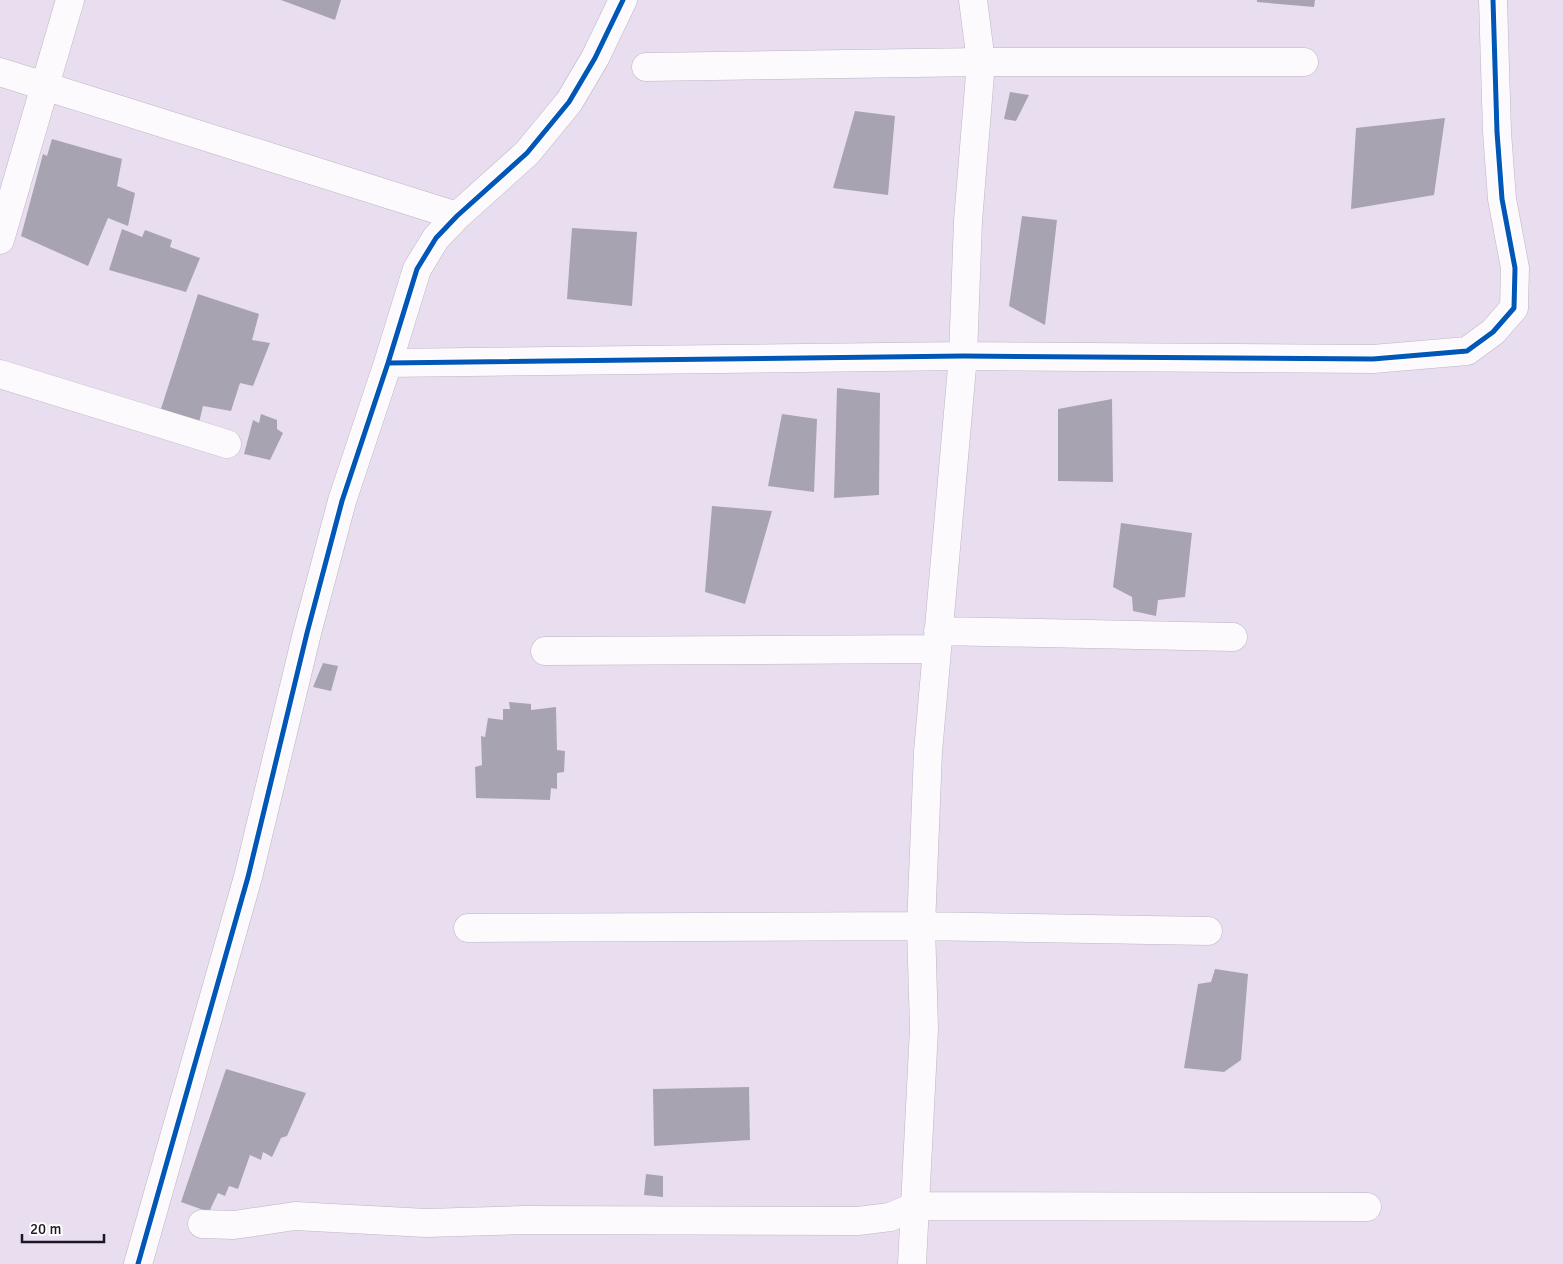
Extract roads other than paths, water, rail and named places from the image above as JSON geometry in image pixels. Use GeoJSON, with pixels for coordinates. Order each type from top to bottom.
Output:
{"type":"FeatureCollection","features":[{"type":"Feature","properties":{"kind":"street"},"geometry":{"type":"LineString","coordinates":[[0,240],[70,0]]}},
{"type":"Feature","properties":{"kind":"street"},"geometry":{"type":"LineString","coordinates":[[138,1264],[248,877],[307,633],[342,501],[417,269],[436,238],[457,216],[527,153],[569,102],[595,58],[623,0]]}},
{"type":"Feature","properties":{"kind":"street"},"geometry":{"type":"LineString","coordinates":[[912,1264],[924,1029],[921,926],[928,752],[963,356],[968,221],[980,62],[973,0]]}},
{"type":"Feature","properties":{"kind":"street"},"geometry":{"type":"LineString","coordinates":[[388,363],[963,356],[1373,358],[1467,351],[1493,332],[1514,308],[1515,268],[1502,199],[1497,132],[1494,0]]}},
{"type":"Feature","properties":{"kind":"street"},"geometry":{"type":"LineString","coordinates":[[646,67],[980,62],[1304,62]]}},
{"type":"Feature","properties":{"kind":"street"},"geometry":{"type":"LineString","coordinates":[[0,72],[457,216]]}},
{"type":"Feature","properties":{"kind":"street"},"geometry":{"type":"LineString","coordinates":[[0,374],[227,444]]}},
{"type":"Feature","properties":{"kind":"street"},"geometry":{"type":"LineString","coordinates":[[545,651],[937,640],[1233,637]]}},
{"type":"Feature","properties":{"kind":"street"},"geometry":{"type":"LineString","coordinates":[[468,928],[921,926],[1208,931]]}},
{"type":"Feature","properties":{"kind":"street"},"geometry":{"type":"LineString","coordinates":[[202,1224],[234,1224],[295,1216],[426,1223],[524,1220],[858,1221],[890,1217],[916,1206],[1367,1207]]}}]}
